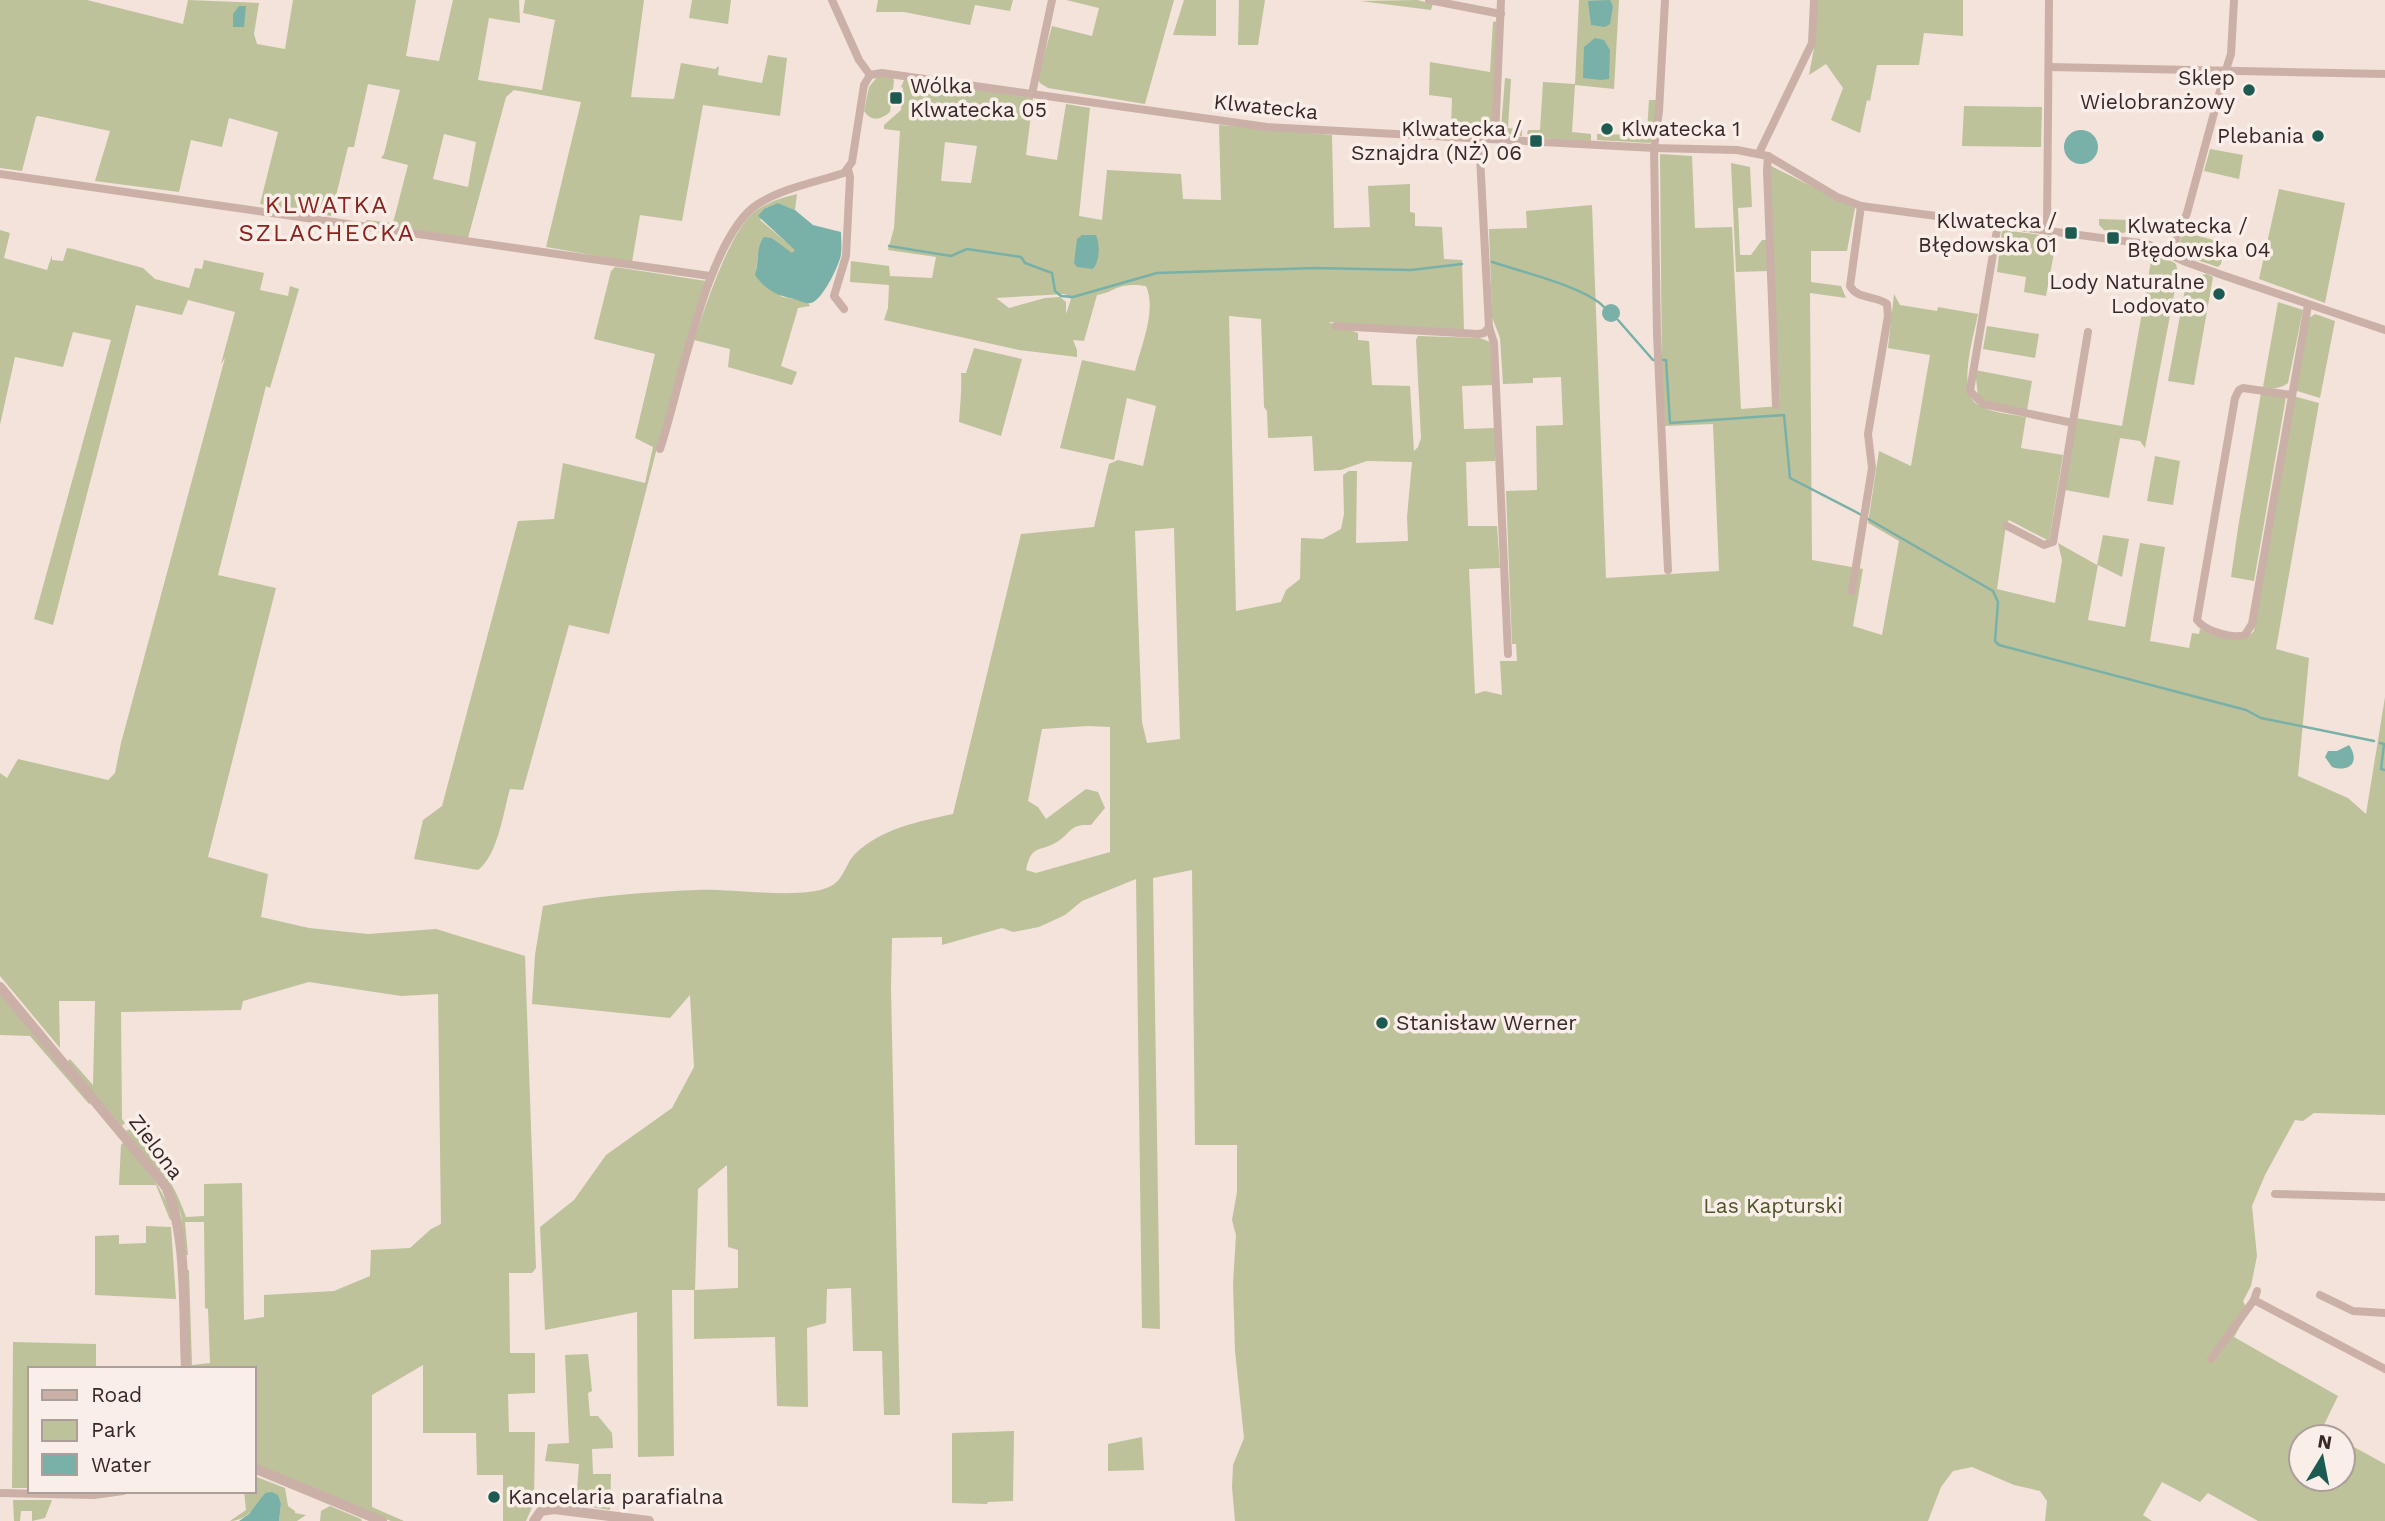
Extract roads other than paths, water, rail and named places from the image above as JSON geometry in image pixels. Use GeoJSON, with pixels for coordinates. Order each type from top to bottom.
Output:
{"type":"FeatureCollection","features":[{"type":"Feature","properties":{"kind":"street"},"geometry":{"type":"LineString","coordinates":[[660,449],[710,276],[733,231],[750,210],[771,197],[844,173],[852,162],[864,85],[870,75],[859,60],[832,0]]}},
{"type":"Feature","properties":{"kind":"street"},"geometry":{"type":"LineString","coordinates":[[1032,94],[1052,0]]}},
{"type":"Feature","properties":{"kind":"street"},"geometry":{"type":"LineString","coordinates":[[1430,0],[1501,14]]}},
{"type":"Feature","properties":{"kind":"street"},"geometry":{"type":"LineString","coordinates":[[1495,138],[1501,0]]}},
{"type":"Feature","properties":{"kind":"street"},"geometry":{"type":"LineString","coordinates":[[1665,0],[1659,111],[1654,148],[1658,360],[1668,570]]}},
{"type":"Feature","properties":{"kind":"street"},"geometry":{"type":"LineString","coordinates":[[1759,153],[1812,43],[1814,0]]}},
{"type":"Feature","properties":{"kind":"street"},"geometry":{"type":"LineString","coordinates":[[2047,230],[2049,0]]}},
{"type":"Feature","properties":{"kind":"street"},"geometry":{"type":"LineString","coordinates":[[2170,254],[2187,213],[2231,54],[2234,0]]}},
{"type":"Feature","properties":{"kind":"street"},"geometry":{"type":"LineString","coordinates":[[2049,67],[2385,74]]}},
{"type":"Feature","properties":{"kind":"street","name":"Klwatecka"},"geometry":{"type":"LineString","coordinates":[[870,75],[882,72],[1267,127],[1759,153],[1837,197],[1861,206],[2147,244],[2186,262],[2385,330]]}},
{"type":"Feature","properties":{"kind":"street"},"geometry":{"type":"LineString","coordinates":[[1479,138],[1489,327],[1494,343],[1508,654]]}},
{"type":"Feature","properties":{"kind":"street"},"geometry":{"type":"LineString","coordinates":[[1768,156],[1776,405]]}},
{"type":"Feature","properties":{"kind":"street"},"geometry":{"type":"LineString","coordinates":[[844,309],[834,296],[846,256],[850,177],[848,169]]}},
{"type":"Feature","properties":{"kind":"street"},"geometry":{"type":"LineString","coordinates":[[0,174],[710,276]]}},
{"type":"Feature","properties":{"kind":"street"},"geometry":{"type":"LineString","coordinates":[[1852,591],[1872,461],[1868,434],[1888,310],[1883,300],[1860,295],[1850,286],[1861,206]]}},
{"type":"Feature","properties":{"kind":"street"},"geometry":{"type":"LineString","coordinates":[[1998,224],[1970,391],[1983,404],[2073,423]]}},
{"type":"Feature","properties":{"kind":"street"},"geometry":{"type":"LineString","coordinates":[[2292,395],[2243,388],[2235,398],[2197,620],[2203,626],[2232,636],[2245,635],[2252,624],[2308,305]]}},
{"type":"Feature","properties":{"kind":"street"},"geometry":{"type":"LineString","coordinates":[[1336,326],[1478,334],[1489,327]]}},
{"type":"Feature","properties":{"kind":"street"},"geometry":{"type":"LineString","coordinates":[[2007,526],[2044,545],[2053,542],[2088,332]]}},
{"type":"Feature","properties":{"kind":"street","name":"Zielona"},"geometry":{"type":"LineString","coordinates":[[0,987],[166,1187],[179,1234],[186,1367]]}},
{"type":"Feature","properties":{"kind":"street"},"geometry":{"type":"LineString","coordinates":[[2275,1194],[2385,1197]]}},
{"type":"Feature","properties":{"kind":"street"},"geometry":{"type":"LineString","coordinates":[[2211,1359],[2256,1296],[2385,1369]]}},
{"type":"Feature","properties":{"kind":"street"},"geometry":{"type":"LineString","coordinates":[[2320,1296],[2353,1311],[2385,1313]]}},
{"type":"Feature","properties":{"kind":"street"},"geometry":{"type":"LineString","coordinates":[[256,1469],[382,1521]]}},
{"type":"Feature","properties":{"kind":"street"},"geometry":{"type":"LineString","coordinates":[[0,1493],[108,1493]]}},
{"type":"Feature","properties":{"kind":"street"},"geometry":{"type":"LineString","coordinates":[[534,1521],[541,1511],[554,1508],[649,1521]]}},
{"type":"Feature","properties":{"kind":"water"},"geometry":{"type":"Polygon","coordinates":[[[1610,0],[1613,6],[1610,24],[1605,27],[1591,25],[1588,1],[1610,0]]]}},
{"type":"Feature","properties":{"kind":"water"},"geometry":{"type":"Polygon","coordinates":[[[239,6],[246,6],[244,27],[233,27],[233,14],[239,6]]]}},
{"type":"Feature","properties":{"kind":"water"},"geometry":{"type":"Polygon","coordinates":[[[1595,38],[1604,40],[1610,50],[1609,79],[1583,78],[1584,47],[1595,38]]]}},
{"type":"Feature","properties":{"kind":"water"},"geometry":{"type":"Polygon","coordinates":[[[2081,130],[2093,135],[2098,147],[2093,159],[2081,164],[2069,159],[2064,147],[2069,135],[2081,130]]]}},
{"type":"Feature","properties":{"kind":"water"},"geometry":{"type":"Polygon","coordinates":[[[778,203],[795,210],[813,225],[841,232],[841,254],[837,266],[830,282],[811,303],[775,293],[755,275],[764,237],[772,238],[792,253],[795,250],[758,216],[764,209],[778,203]]]}},
{"type":"Feature","properties":{"kind":"water"},"geometry":{"type":"Polygon","coordinates":[[[1082,235],[1096,235],[1099,248],[1093,269],[1077,267],[1074,263],[1077,239],[1082,235]]]}},
{"type":"Feature","properties":{"kind":"water"},"geometry":{"type":"Polygon","coordinates":[[[1611,304],[1617,307],[1620,313],[1617,319],[1611,322],[1605,319],[1602,313],[1605,307],[1611,304]]]}},
{"type":"Feature","properties":{"kind":"water"},"geometry":{"type":"Polygon","coordinates":[[[2349,745],[2354,756],[2352,764],[2344,768],[2332,767],[2325,757],[2328,751],[2337,751],[2349,745]]]}},
{"type":"Feature","properties":{"kind":"water"},"geometry":{"type":"Polygon","coordinates":[[[265,1493],[278,1495],[281,1504],[279,1521],[239,1521],[249,1514],[265,1493]]]}},
{"type":"Feature","properties":{"kind":"waterway"},"geometry":{"type":"LineString","coordinates":[[889,246],[951,256],[967,249],[1021,257],[1025,263],[1052,273],[1055,291],[1061,296],[1073,297],[1157,273],[1315,268],[1411,270],[1462,264]]}},
{"type":"Feature","properties":{"kind":"waterway"},"geometry":{"type":"LineString","coordinates":[[1492,262],[1568,286],[1604,307]]}},
{"type":"Feature","properties":{"kind":"waterway"},"geometry":{"type":"LineString","coordinates":[[1618,320],[1653,360],[1666,360],[1670,423],[1784,415],[1790,478],[1856,512],[1993,591],[1998,602],[1995,641],[1999,645],[2246,710],[2261,718],[2374,741]]}},
{"type":"Feature","properties":{"kind":"waterway"},"geometry":{"type":"LineString","coordinates":[[2380,743],[2384,744],[2381,769],[2385,770]]}},
{"type":"Feature","properties":{"kind":"place","name":"Sklep Wielobranżowy"},"geometry":{"type":"Point","coordinates":[2249,90]}},
{"type":"Feature","properties":{"kind":"place","name":"Wólka Klwatecka 05"},"geometry":{"type":"Point","coordinates":[896,98]}},
{"type":"Feature","properties":{"kind":"place","name":"Klwatecka 1"},"geometry":{"type":"Point","coordinates":[1607,129]}},
{"type":"Feature","properties":{"kind":"place","name":"Plebania"},"geometry":{"type":"Point","coordinates":[2318,136]}},
{"type":"Feature","properties":{"kind":"place","name":"Klwatecka / Sznajdra (NŻ) 06"},"geometry":{"type":"Point","coordinates":[1536,141]}},
{"type":"Feature","properties":{"kind":"place","name":"Klwatecka / Błędowska 01"},"geometry":{"type":"Point","coordinates":[2071,233]}},
{"type":"Feature","properties":{"kind":"place","name":"Klwatecka / Błędowska 04"},"geometry":{"type":"Point","coordinates":[2113,238]}},
{"type":"Feature","properties":{"kind":"place","name":"Lody Naturalne Lodovato"},"geometry":{"type":"Point","coordinates":[2219,294]}},
{"type":"Feature","properties":{"kind":"place","name":"Stanisław Werner"},"geometry":{"type":"Point","coordinates":[1382,1023]}},
{"type":"Feature","properties":{"kind":"place","name":"Kancelaria parafialna"},"geometry":{"type":"Point","coordinates":[494,1497]}},
{"type":"Feature","properties":{"kind":"district","name":"KLWATKA SZLACHECKA"},"geometry":{"type":"Point","coordinates":[327,219]}},
{"type":"Feature","properties":{"kind":"park label","name":"Las Kapturski"},"geometry":{"type":"Point","coordinates":[1773,1206]}}]}
